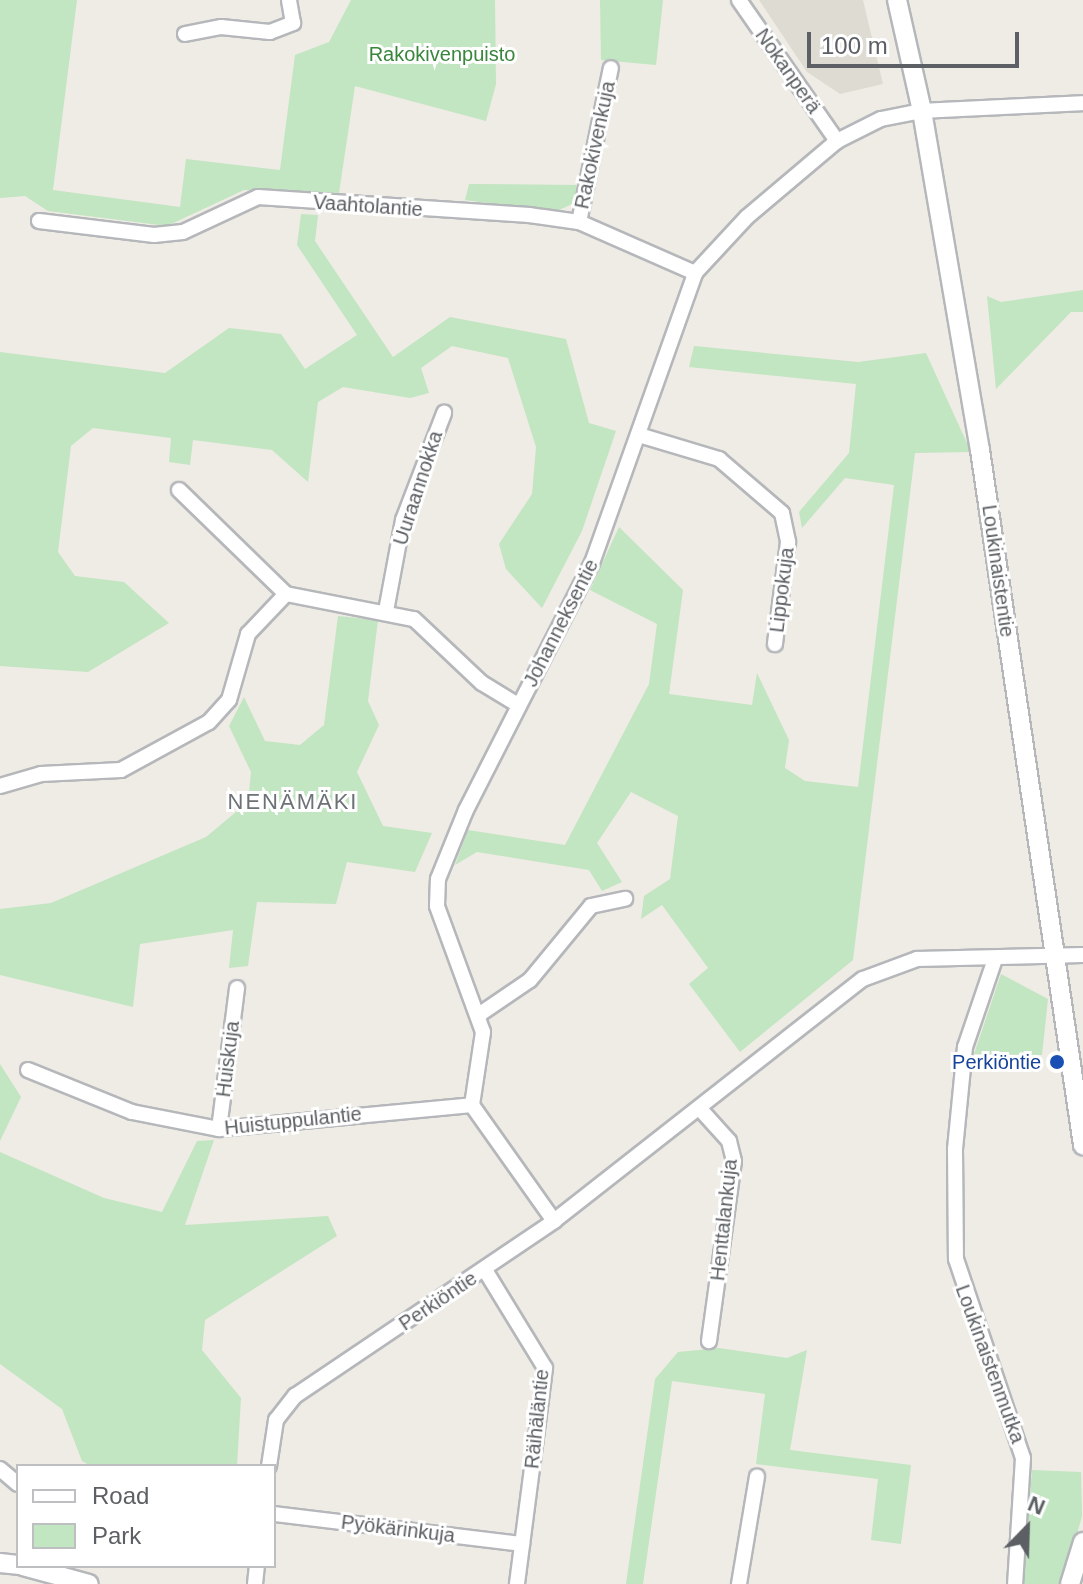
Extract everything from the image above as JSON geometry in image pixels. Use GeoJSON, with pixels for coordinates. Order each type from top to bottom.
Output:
{"type":"FeatureCollection","features":[{"type":"Feature","properties":{"kind":"street"},"geometry":{"type":"LineString","coordinates":[[185,34],[221,27],[270,32],[293,23],[289,0]]}},
{"type":"Feature","properties":{"kind":"street","name":"Nokanperä"},"geometry":{"type":"LineString","coordinates":[[739,0],[837,141]]}},
{"type":"Feature","properties":{"kind":"street","name":"Loukinaistentie"},"geometry":{"type":"LineString","coordinates":[[897,0],[922,111],[1083,1145]]}},
{"type":"Feature","properties":{"kind":"street","name":"Rakokivenkuja"},"geometry":{"type":"LineString","coordinates":[[579,222],[611,68]]}},
{"type":"Feature","properties":{"kind":"street","name":"Johanneksentie"},"geometry":{"type":"LineString","coordinates":[[472,1105],[480,1014],[436,892],[448,849],[592,563],[695,273],[747,217],[837,141],[881,119],[922,111],[1083,103]]}},
{"type":"Feature","properties":{"kind":"street","name":"Vaahtolantie"},"geometry":{"type":"LineString","coordinates":[[39,221],[169,234],[258,197],[579,222],[695,273]]}},
{"type":"Feature","properties":{"kind":"street","name":"Uuraannokka"},"geometry":{"type":"LineString","coordinates":[[386,611],[403,520],[444,413]]}},
{"type":"Feature","properties":{"kind":"street","name":"Lippokuja"},"geometry":{"type":"LineString","coordinates":[[639,435],[719,459],[782,513],[788,542],[775,644]]}},
{"type":"Feature","properties":{"kind":"street"},"geometry":{"type":"LineString","coordinates":[[179,490],[286,594],[386,611],[430,630],[482,683],[518,705]]}},
{"type":"Feature","properties":{"kind":"street"},"geometry":{"type":"LineString","coordinates":[[0,786],[41,774],[121,770],[209,722],[229,700],[248,634],[286,594]]}},
{"type":"Feature","properties":{"kind":"street"},"geometry":{"type":"LineString","coordinates":[[480,1014],[530,980],[591,906],[625,899]]}},
{"type":"Feature","properties":{"kind":"street","name":"Perkiöntie"},"geometry":{"type":"LineString","coordinates":[[269,1464],[276,1420],[295,1396],[554,1221],[875,973],[917,959],[1083,955]]}},
{"type":"Feature","properties":{"kind":"street","name":"Loukinaistenmutka"},"geometry":{"type":"LineString","coordinates":[[995,959],[965,1047],[955,1149],[956,1259],[1023,1458],[1015,1584]]}},
{"type":"Feature","properties":{"kind":"street","name":"Huiskuja"},"geometry":{"type":"LineString","coordinates":[[219,1129],[237,988]]}},
{"type":"Feature","properties":{"kind":"street","name":"Huistuppulantie"},"geometry":{"type":"LineString","coordinates":[[28,1070],[132,1112],[219,1129],[472,1105]]}},
{"type":"Feature","properties":{"kind":"street"},"geometry":{"type":"LineString","coordinates":[[472,1105],[554,1221]]}},
{"type":"Feature","properties":{"kind":"street","name":"Henttalankuja"},"geometry":{"type":"LineString","coordinates":[[701,1110],[729,1141],[734,1161],[709,1341]]}},
{"type":"Feature","properties":{"kind":"street","name":"Räihäläntie"},"geometry":{"type":"LineString","coordinates":[[485,1270],[545,1368],[517,1584]]}},
{"type":"Feature","properties":{"kind":"street"},"geometry":{"type":"LineString","coordinates":[[0,1469],[16,1482]]}},
{"type":"Feature","properties":{"kind":"street"},"geometry":{"type":"LineString","coordinates":[[739,1584],[757,1476]]}},
{"type":"Feature","properties":{"kind":"street","name":"Pyökärinkuja"},"geometry":{"type":"LineString","coordinates":[[276,1514],[522,1544]]}},
{"type":"Feature","properties":{"kind":"street"},"geometry":{"type":"LineString","coordinates":[[1070,1584],[1083,1542]]}},
{"type":"Feature","properties":{"kind":"street"},"geometry":{"type":"LineString","coordinates":[[30,1568],[89,1584]]}},
{"type":"Feature","properties":{"kind":"shaded area"},"geometry":{"type":"Polygon","coordinates":[[[759,0],[863,0],[883,84],[840,94],[807,72],[759,0]]]}},
{"type":"Feature","properties":{"kind":"green space","name":"Rakokivenpuisto"},"geometry":{"type":"Polygon","coordinates":[[[0,0],[77,0],[53,190],[180,207],[186,159],[280,170],[295,55],[329,42],[351,0],[495,0],[496,84],[486,121],[355,86],[339,193],[244,190],[167,226],[48,211],[25,196],[0,198],[0,0]]]}},
{"type":"Feature","properties":{"kind":"green space"},"geometry":{"type":"Polygon","coordinates":[[[600,0],[663,0],[656,65],[601,60],[600,0]]]}},
{"type":"Feature","properties":{"kind":"green space"},"geometry":{"type":"Polygon","coordinates":[[[469,184],[579,185],[572,204],[555,212],[465,200],[469,184]]]}},
{"type":"Feature","properties":{"kind":"green space"},"geometry":{"type":"Polygon","coordinates":[[[301,214],[318,215],[315,241],[393,357],[450,317],[566,339],[589,423],[616,431],[582,531],[542,608],[506,569],[499,544],[532,494],[536,447],[508,358],[452,346],[421,368],[429,393],[410,398],[343,387],[318,402],[308,482],[272,450],[193,440],[190,465],[169,462],[171,438],[93,428],[71,446],[58,552],[75,576],[124,582],[169,623],[88,672],[0,666],[0,352],[165,373],[229,328],[281,334],[305,369],[357,335],[297,245],[301,214]]]}},
{"type":"Feature","properties":{"kind":"green space"},"geometry":{"type":"Polygon","coordinates":[[[1083,290],[1083,312],[1071,312],[996,389],[987,296],[1001,302],[1083,290]]]}},
{"type":"Feature","properties":{"kind":"green space"},"geometry":{"type":"Polygon","coordinates":[[[694,346],[858,362],[926,353],[971,452],[915,453],[853,960],[740,1052],[689,984],[708,968],[662,905],[641,919],[644,896],[670,879],[678,816],[631,792],[597,843],[622,882],[602,891],[589,870],[477,852],[455,865],[468,830],[565,845],[649,684],[657,624],[590,590],[619,527],[683,590],[669,694],[752,705],[757,673],[789,740],[785,768],[805,781],[858,787],[894,485],[845,478],[802,528],[799,512],[849,453],[856,384],[689,367],[694,346]]]}},
{"type":"Feature","properties":{"kind":"green space"},"geometry":{"type":"Polygon","coordinates":[[[338,616],[378,620],[368,701],[379,725],[357,772],[383,826],[432,833],[415,872],[347,862],[336,904],[257,902],[248,966],[229,968],[233,930],[140,944],[133,1007],[0,975],[0,909],[51,903],[206,837],[248,802],[251,772],[229,726],[244,697],[265,741],[300,745],[324,725],[338,616]]]}},
{"type":"Feature","properties":{"kind":"green space"},"geometry":{"type":"Polygon","coordinates":[[[1001,974],[1048,999],[1042,1055],[974,1054],[1001,974]]]}},
{"type":"Feature","properties":{"kind":"green space"},"geometry":{"type":"Polygon","coordinates":[[[0,1064],[21,1097],[0,1141],[0,1064]]]}},
{"type":"Feature","properties":{"kind":"green space"},"geometry":{"type":"Polygon","coordinates":[[[214,1140],[185,1225],[328,1216],[337,1236],[205,1320],[202,1350],[241,1398],[237,1464],[87,1464],[82,1461],[62,1409],[0,1364],[0,1152],[104,1198],[162,1212],[197,1141],[214,1140]]]}},
{"type":"Feature","properties":{"kind":"green space"},"geometry":{"type":"Polygon","coordinates":[[[719,1348],[787,1358],[807,1350],[790,1450],[911,1465],[901,1544],[871,1540],[878,1479],[756,1464],[765,1394],[672,1381],[643,1584],[626,1584],[655,1379],[678,1352],[719,1348]]]}},
{"type":"Feature","properties":{"kind":"green space"},"geometry":{"type":"Polygon","coordinates":[[[1032,1470],[1081,1472],[1082,1516],[1063,1584],[1023,1584],[1032,1470]]]}},
{"type":"Feature","properties":{"kind":"place","name":"Perkiöntie"},"geometry":{"type":"Point","coordinates":[1057,1062]}},
{"type":"Feature","properties":{"kind":"district","name":"NENÄMÄKI"},"geometry":{"type":"Point","coordinates":[293,802]}}]}
